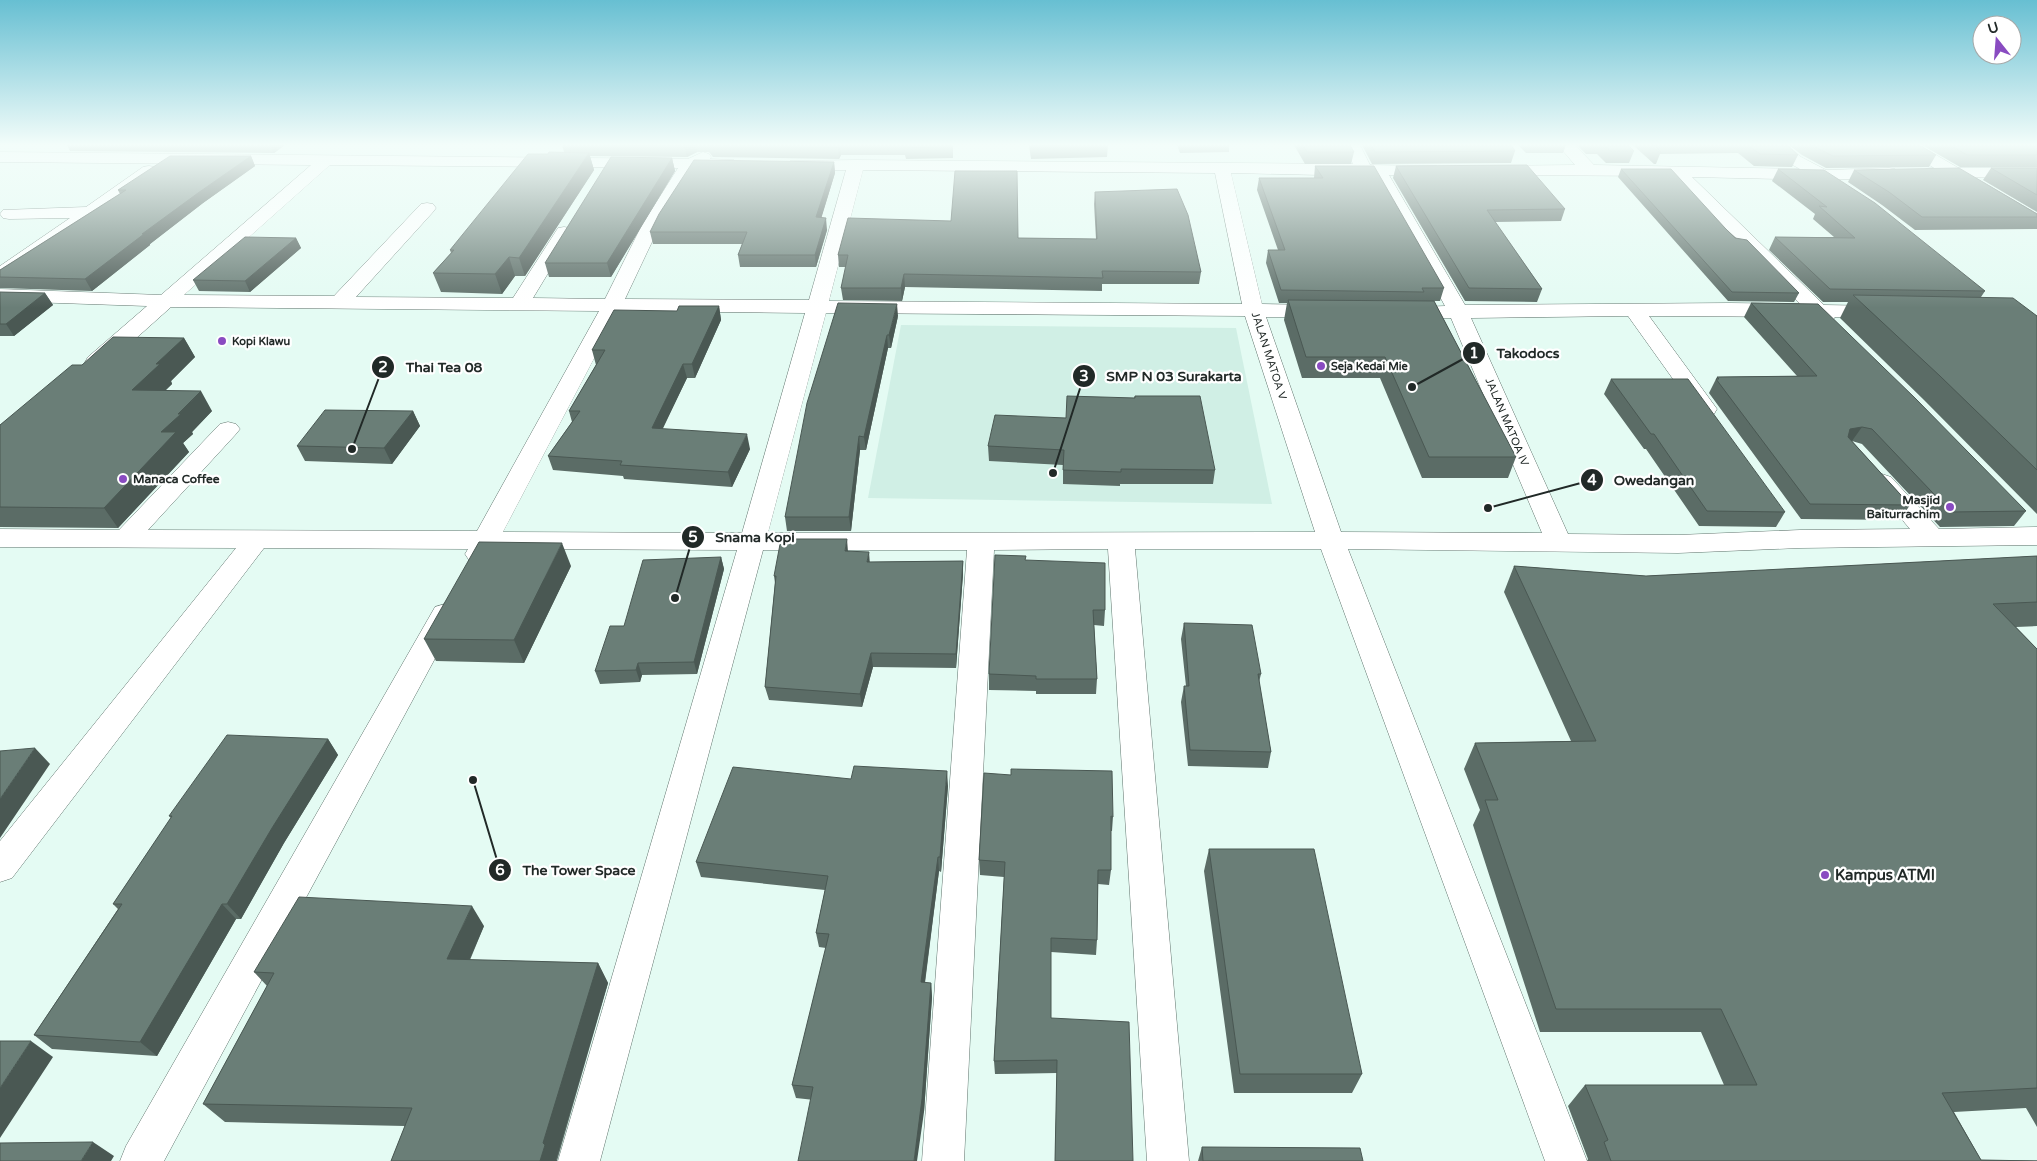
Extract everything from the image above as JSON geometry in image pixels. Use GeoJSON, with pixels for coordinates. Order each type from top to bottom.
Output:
{"type":"FeatureCollection","features":[{"type":"Feature","properties":{"kind":"street"},"geometry":{"type":"LineString","coordinates":[[0,275],[109,199]]}},
{"type":"Feature","properties":{"kind":"street"},"geometry":{"type":"LineString","coordinates":[[77,378],[282,199]]}},
{"type":"Feature","properties":{"kind":"street"},"geometry":{"type":"LineString","coordinates":[[141,1161],[486,540],[612,305],[651,225],[666,199]]}},
{"type":"Feature","properties":{"kind":"street"},"geometry":{"type":"LineString","coordinates":[[578,1161],[753,540],[847,199]]}},
{"type":"Feature","properties":{"kind":"street","name":"JALAN MATOA V"},"geometry":{"type":"LineString","coordinates":[[1229,199],[1253,310],[1331,540],[1566,1161]]}},
{"type":"Feature","properties":{"kind":"street","name":"JALAN MATOA IV"},"geometry":{"type":"LineString","coordinates":[[1389,199],[1459,313],[1559,543]]}},
{"type":"Feature","properties":{"kind":"street"},"geometry":{"type":"LineString","coordinates":[[1705,199],[1839,331]]}},
{"type":"Feature","properties":{"kind":"street"},"geometry":{"type":"LineString","coordinates":[[1998,199],[2037,222]]}},
{"type":"Feature","properties":{"kind":"street"},"geometry":{"type":"LineString","coordinates":[[339,303],[427,208]]}},
{"type":"Feature","properties":{"kind":"street"},"geometry":{"type":"LineString","coordinates":[[9,214],[91,212]]}},
{"type":"Feature","properties":{"kind":"street"},"geometry":{"type":"LineString","coordinates":[[519,304],[572,219]]}},
{"type":"Feature","properties":{"kind":"street"},"geometry":{"type":"LineString","coordinates":[[0,295],[166,301],[1340,311]]}},
{"type":"Feature","properties":{"kind":"street"},"geometry":{"type":"LineString","coordinates":[[1635,311],[1720,429]]}},
{"type":"Feature","properties":{"kind":"street"},"geometry":{"type":"LineString","coordinates":[[1388,312],[1896,312]]}},
{"type":"Feature","properties":{"kind":"street"},"geometry":{"type":"LineString","coordinates":[[125,539],[228,429]]}},
{"type":"Feature","properties":{"kind":"street"},"geometry":{"type":"LineString","coordinates":[[1865,464],[1932,537]]}},
{"type":"Feature","properties":{"kind":"street"},"geometry":{"type":"LineString","coordinates":[[1783,515],[1800,539]]}},
{"type":"Feature","properties":{"kind":"street"},"geometry":{"type":"LineString","coordinates":[[4,542],[125,539],[563,542],[753,540],[1331,540],[1678,544],[1800,539],[1932,537],[2032,529]]}},
{"type":"Feature","properties":{"kind":"street"},"geometry":{"type":"LineString","coordinates":[[0,867],[257,539]]}},
{"type":"Feature","properties":{"kind":"street"},"geometry":{"type":"LineString","coordinates":[[943,1161],[981,541]]}},
{"type":"Feature","properties":{"kind":"street"},"geometry":{"type":"LineString","coordinates":[[1121,541],[1168,1161]]}},
{"type":"Feature","properties":{"kind":"shaded area"},"geometry":{"type":"Polygon","coordinates":[[[901,325],[1236,328],[1272,504],[868,498],[901,325]]]}},
{"type":"Feature","properties":{"kind":"building"},"geometry":{"type":"Polygon","coordinates":[[[112,199],[190,199],[85,279],[0,277],[0,270],[112,199]]]}},
{"type":"Feature","properties":{"kind":"building"},"geometry":{"type":"Polygon","coordinates":[[[491,199],[558,199],[519,258],[509,257],[495,274],[433,273],[454,250],[450,250],[491,199]]]}},
{"type":"Feature","properties":{"kind":"building"},"geometry":{"type":"Polygon","coordinates":[[[585,199],[647,199],[607,263],[545,263],[585,199]]]}},
{"type":"Feature","properties":{"kind":"building"},"geometry":{"type":"Polygon","coordinates":[[[669,199],[822,199],[816,217],[826,218],[815,255],[738,255],[747,232],[650,232],[669,199]]]}},
{"type":"Feature","properties":{"kind":"building"},"geometry":{"type":"Polygon","coordinates":[[[953,199],[1017,199],[1018,238],[1097,239],[1095,199],[1181,199],[1188,215],[1201,272],[1102,271],[1103,278],[904,274],[901,288],[841,288],[848,255],[838,255],[848,218],[951,221],[953,199]]]}},
{"type":"Feature","properties":{"kind":"building"},"geometry":{"type":"Polygon","coordinates":[[[1267,199],[1393,199],[1444,288],[1422,288],[1424,292],[1281,290],[1268,250],[1285,250],[1267,199]]]}},
{"type":"Feature","properties":{"kind":"building"},"geometry":{"type":"Polygon","coordinates":[[[1416,199],[1557,199],[1565,209],[1487,210],[1542,289],[1469,288],[1416,199]]]}},
{"type":"Feature","properties":{"kind":"building"},"geometry":{"type":"Polygon","coordinates":[[[1648,199],[1699,199],[1735,238],[1747,240],[1799,293],[1732,292],[1648,199]]]}},
{"type":"Feature","properties":{"kind":"building"},"geometry":{"type":"Polygon","coordinates":[[[1817,199],[1869,199],[1985,291],[1830,289],[1775,237],[1855,238],[1819,206],[1827,207],[1817,199]]]}},
{"type":"Feature","properties":{"kind":"building"},"geometry":{"type":"Polygon","coordinates":[[[1898,199],[2012,199],[2037,214],[2037,217],[1922,217],[1898,199]]]}},
{"type":"Feature","properties":{"kind":"building"},"geometry":{"type":"Polygon","coordinates":[[[245,237],[296,238],[245,281],[193,280],[245,237]]]}},
{"type":"Feature","properties":{"kind":"building"},"geometry":{"type":"Polygon","coordinates":[[[0,292],[45,293],[6,324],[0,324],[0,292]]]}},
{"type":"Feature","properties":{"kind":"building"},"geometry":{"type":"Polygon","coordinates":[[[1853,295],[2013,298],[2037,316],[2037,470],[1940,376],[1853,295]]]}},
{"type":"Feature","properties":{"kind":"building"},"geometry":{"type":"Polygon","coordinates":[[[1288,300],[1434,301],[1516,457],[1429,457],[1385,357],[1306,357],[1288,300]]]}},
{"type":"Feature","properties":{"kind":"building"},"geometry":{"type":"Polygon","coordinates":[[[838,303],[897,304],[889,335],[887,335],[864,437],[859,436],[849,517],[785,517],[807,403],[838,303]]]}},
{"type":"Feature","properties":{"kind":"building"},"geometry":{"type":"Polygon","coordinates":[[[1751,303],[1818,304],[1915,398],[2026,511],[1951,512],[1872,429],[1862,427],[1850,429],[1848,437],[1910,505],[1810,504],[1716,379],[1719,379],[1717,377],[1817,376],[1751,303]]]}},
{"type":"Feature","properties":{"kind":"building"},"geometry":{"type":"Polygon","coordinates":[[[679,306],[719,306],[692,364],[683,364],[652,428],[747,434],[728,472],[620,465],[622,461],[548,456],[580,411],[569,411],[605,350],[592,350],[614,310],[677,311],[679,306]]]}},
{"type":"Feature","properties":{"kind":"building"},"geometry":{"type":"Polygon","coordinates":[[[113,337],[184,338],[132,390],[201,391],[178,414],[181,414],[161,432],[176,432],[104,508],[0,507],[0,425],[72,365],[82,365],[113,337]]]}},
{"type":"Feature","properties":{"kind":"building"},"geometry":{"type":"Polygon","coordinates":[[[1611,379],[1688,379],[1785,512],[1707,511],[1654,434],[1651,434],[1611,379]]]}},
{"type":"Feature","properties":{"kind":"building"},"geometry":{"type":"Polygon","coordinates":[[[1067,396],[1135,398],[1135,396],[1200,396],[1215,470],[1121,469],[1121,472],[1063,470],[1064,450],[988,446],[995,415],[1066,418],[1067,396]]]}},
{"type":"Feature","properties":{"kind":"building"},"geometry":{"type":"Polygon","coordinates":[[[325,410],[413,411],[384,448],[297,446],[325,410]]]}},
{"type":"Feature","properties":{"kind":"building"},"geometry":{"type":"Polygon","coordinates":[[[781,539],[847,539],[845,551],[869,552],[867,562],[963,561],[956,654],[871,653],[860,694],[765,687],[776,576],[774,576],[781,539]]]}},
{"type":"Feature","properties":{"kind":"building"},"geometry":{"type":"Polygon","coordinates":[[[479,542],[562,543],[514,640],[424,639],[479,542]]]}},
{"type":"Feature","properties":{"kind":"building"},"geometry":{"type":"Polygon","coordinates":[[[995,555],[1026,556],[1025,560],[1105,563],[1105,610],[1093,610],[1097,679],[1036,679],[1036,676],[989,674],[995,555]]]}},
{"type":"Feature","properties":{"kind":"building","name":"Kampus ATMI"},"geometry":{"type":"Polygon","coordinates":[[[2037,556],[2037,602],[1993,604],[2037,649],[2037,1088],[1942,1093],[1981,1160],[2037,1161],[1611,1161],[1604,1142],[1608,1140],[1585,1085],[1757,1085],[1721,1009],[1556,1009],[1485,800],[1498,800],[1475,743],[1596,741],[1514,566],[1646,576],[2037,556]]]}},
{"type":"Feature","properties":{"kind":"building"},"geometry":{"type":"Polygon","coordinates":[[[721,557],[694,662],[638,663],[636,670],[595,671],[610,626],[624,626],[643,560],[721,557]]]}},
{"type":"Feature","properties":{"kind":"building"},"geometry":{"type":"Polygon","coordinates":[[[1184,623],[1252,625],[1261,674],[1258,674],[1271,752],[1190,750],[1184,686],[1189,686],[1184,623]]]}},
{"type":"Feature","properties":{"kind":"building"},"geometry":{"type":"Polygon","coordinates":[[[227,735],[328,739],[227,904],[222,904],[140,1042],[34,1035],[122,904],[113,904],[172,816],[169,816],[227,735]]]}},
{"type":"Feature","properties":{"kind":"building"},"geometry":{"type":"Polygon","coordinates":[[[35,748],[0,799],[0,751],[35,748]]]}},
{"type":"Feature","properties":{"kind":"building"},"geometry":{"type":"Polygon","coordinates":[[[854,766],[947,771],[940,857],[938,857],[921,982],[931,983],[922,1099],[914,1161],[798,1161],[813,1087],[792,1085],[829,934],[816,933],[828,876],[696,862],[733,767],[851,779],[854,766]]]}},
{"type":"Feature","properties":{"kind":"building"},"geometry":{"type":"Polygon","coordinates":[[[1011,769],[1112,771],[1111,870],[1098,870],[1097,940],[1051,938],[1051,1018],[1129,1022],[1133,1161],[1055,1161],[1057,1060],[994,1061],[1005,862],[979,860],[984,773],[1011,775],[1011,769]]]}},
{"type":"Feature","properties":{"kind":"building"},"geometry":{"type":"Polygon","coordinates":[[[1209,849],[1314,849],[1362,1074],[1240,1074],[1209,849]]]}},
{"type":"Feature","properties":{"kind":"building"},"geometry":{"type":"Polygon","coordinates":[[[299,897],[472,906],[447,959],[598,963],[543,1143],[545,1145],[540,1161],[391,1161],[412,1108],[203,1104],[274,973],[254,972],[299,897]]]}},
{"type":"Feature","properties":{"kind":"building"},"geometry":{"type":"Polygon","coordinates":[[[0,1041],[31,1041],[0,1088],[0,1041]]]}},
{"type":"Feature","properties":{"kind":"building"},"geometry":{"type":"Polygon","coordinates":[[[93,1142],[81,1161],[0,1161],[0,1143],[93,1142]]]}},
{"type":"Feature","properties":{"kind":"building"},"geometry":{"type":"Polygon","coordinates":[[[1202,1147],[1360,1148],[1363,1161],[1203,1161],[1202,1147]]]}},
{"type":"Feature","properties":{"kind":"place","name":"Kopi Klawu"},"geometry":{"type":"Point","coordinates":[222,341]}},
{"type":"Feature","properties":{"kind":"place","name":"Seja Kedai Mie"},"geometry":{"type":"Point","coordinates":[1321,366]}},
{"type":"Feature","properties":{"kind":"place","name":"Takodocs"},"geometry":{"type":"Point","coordinates":[1412,387]}},
{"type":"Feature","properties":{"kind":"place","name":"Thai Tea 08"},"geometry":{"type":"Point","coordinates":[352,449]}},
{"type":"Feature","properties":{"kind":"place","name":"SMP N 03 Surakarta"},"geometry":{"type":"Point","coordinates":[1053,473]}},
{"type":"Feature","properties":{"kind":"place","name":"Manaca Coffee"},"geometry":{"type":"Point","coordinates":[123,479]}},
{"type":"Feature","properties":{"kind":"place","name":"Masjid Baiturrachim"},"geometry":{"type":"Point","coordinates":[1950,507]}},
{"type":"Feature","properties":{"kind":"place","name":"Owedangan"},"geometry":{"type":"Point","coordinates":[1488,508]}},
{"type":"Feature","properties":{"kind":"place","name":"Snama Kopi"},"geometry":{"type":"Point","coordinates":[675,598]}},
{"type":"Feature","properties":{"kind":"place","name":"The Tower Space"},"geometry":{"type":"Point","coordinates":[473,780]}},
{"type":"Feature","properties":{"kind":"place","name":"Kampus ATMI"},"geometry":{"type":"Point","coordinates":[1825,875]}}]}
